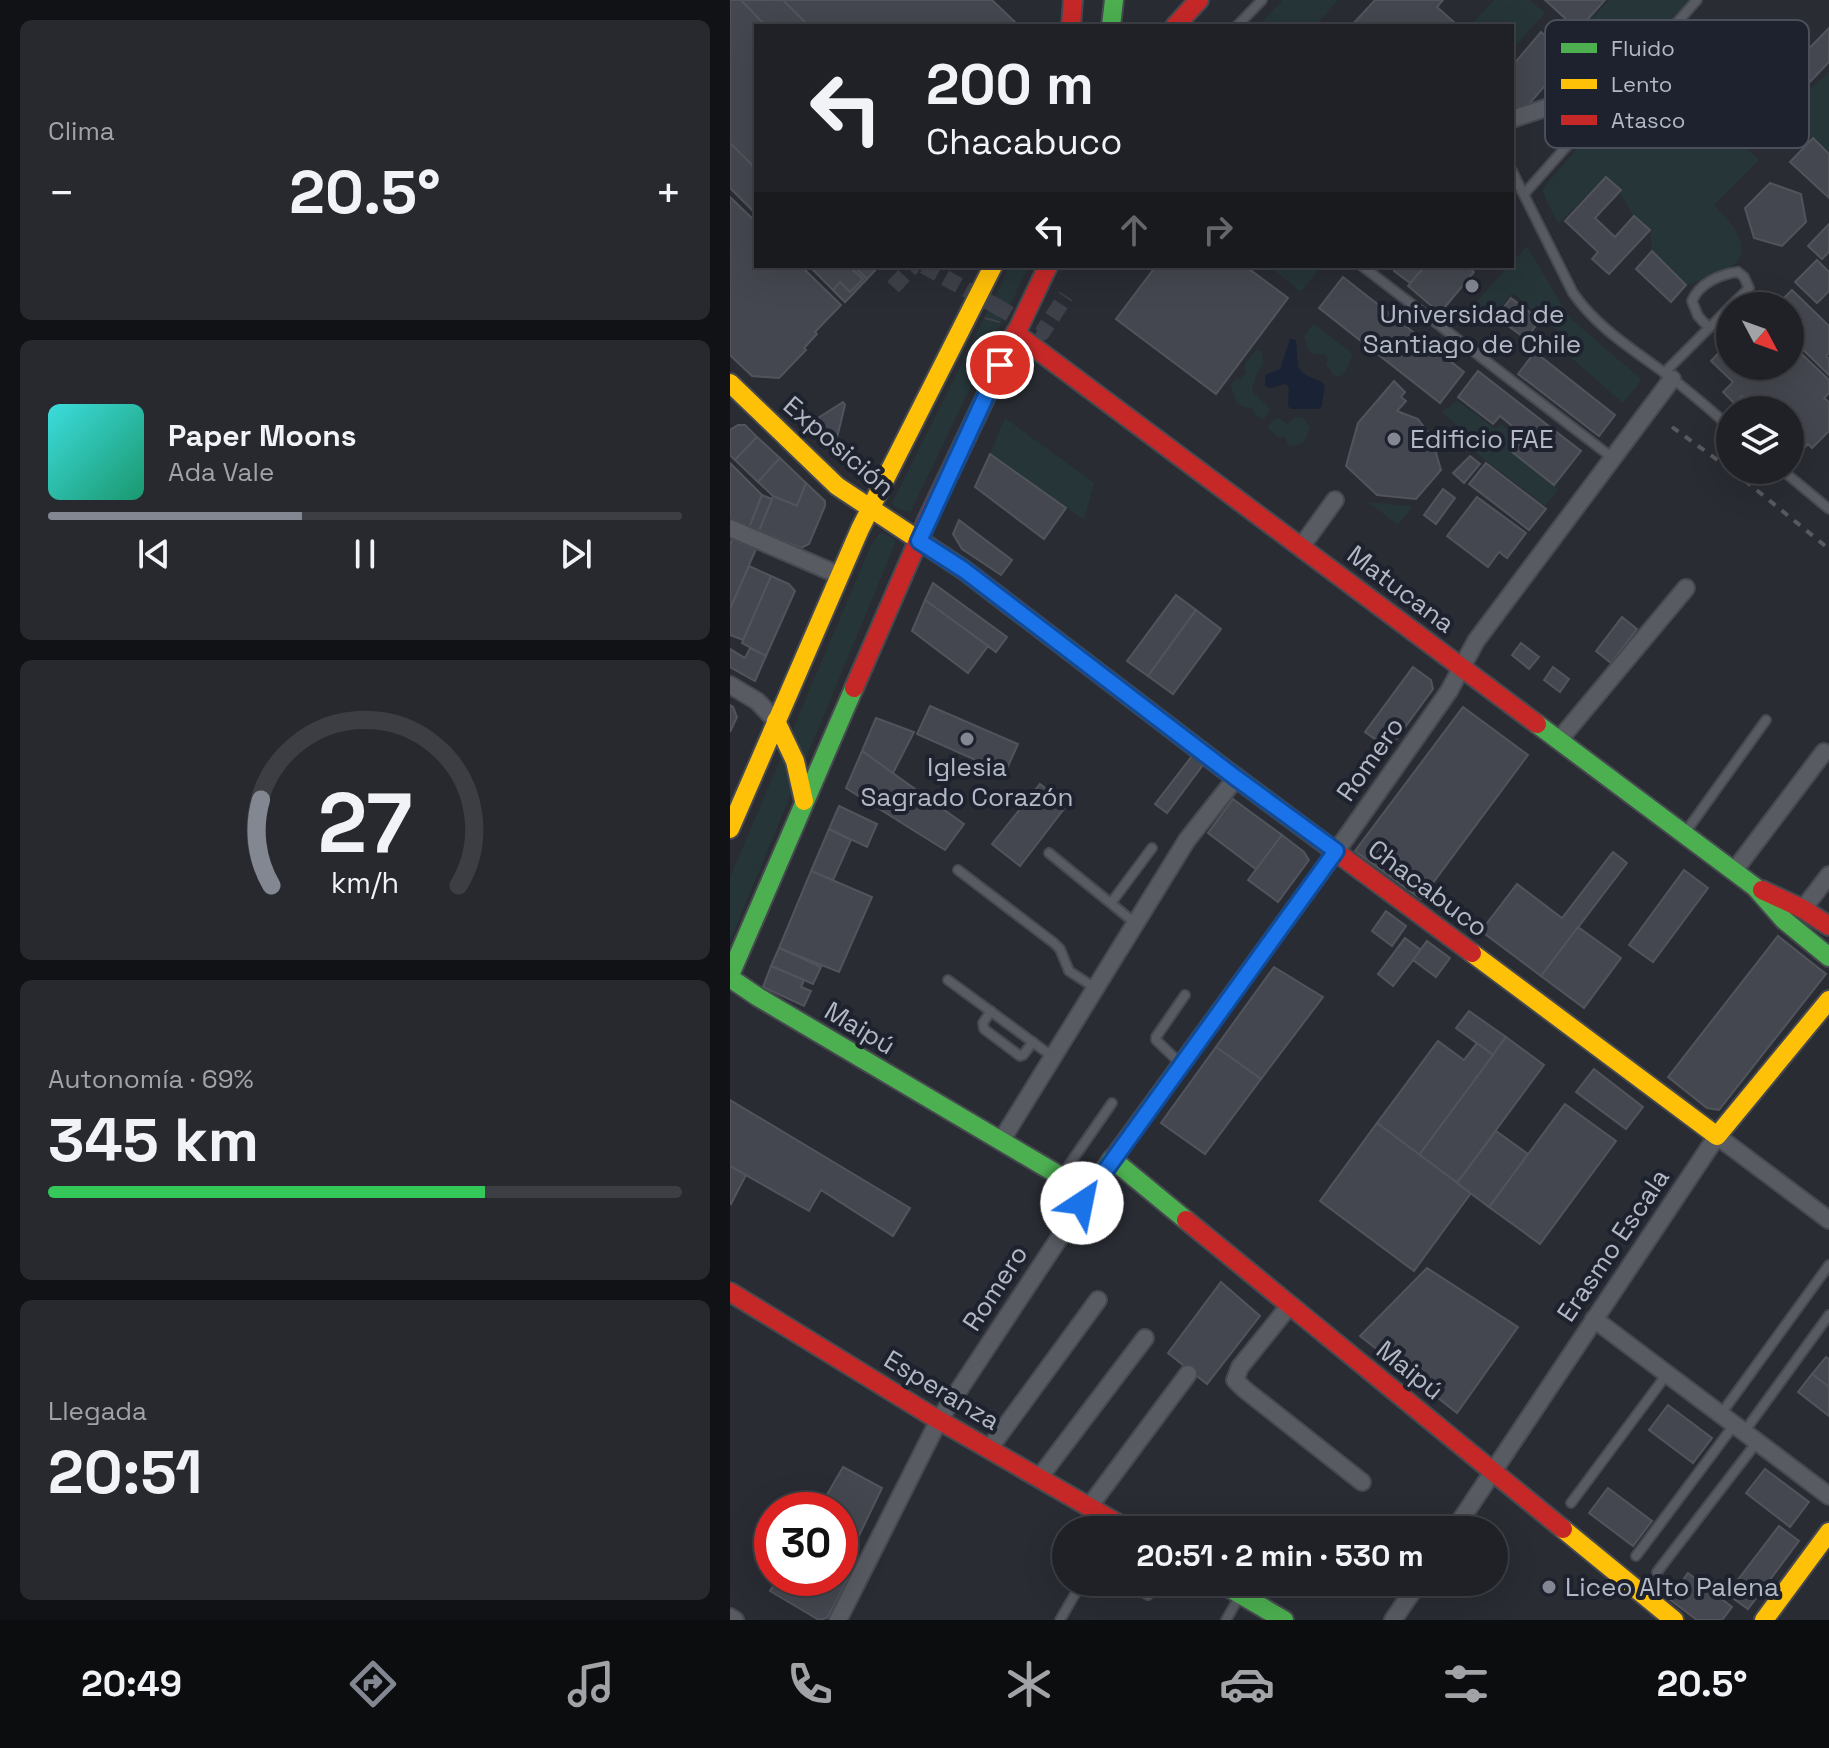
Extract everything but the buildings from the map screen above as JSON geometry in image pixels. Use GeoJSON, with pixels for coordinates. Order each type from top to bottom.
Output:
{"type":"FeatureCollection","features":[{"type":"Feature","properties":{"kind":"main road"},"geometry":{"type":"LineString","coordinates":[[1071,24],[1073,0]]}},
{"type":"Feature","properties":{"kind":"main road"},"geometry":{"type":"LineString","coordinates":[[1111,24],[1114,0]]}},
{"type":"Feature","properties":{"kind":"main road"},"geometry":{"type":"LineString","coordinates":[[1182,24],[1199,0]]}},
{"type":"Feature","properties":{"kind":"main road"},"geometry":{"type":"LineString","coordinates":[[730,829],[839,575],[992,268]]}},
{"type":"Feature","properties":{"kind":"main road"},"geometry":{"type":"LineString","coordinates":[[730,977],[919,541],[1047,270]]}},
{"type":"Feature","properties":{"kind":"main road","name":"Matucana"},"geometry":{"type":"LineString","coordinates":[[1015,333],[1755,887],[1784,920],[1829,957]]}},
{"type":"Feature","properties":{"kind":"main road","name":"Exposición"},"geometry":{"type":"LineString","coordinates":[[730,383],[738,404],[870,509],[919,541]]}},
{"type":"Feature","properties":{"kind":"main road","name":"Chacabuco"},"geometry":{"type":"LineString","coordinates":[[919,541],[964,570],[1236,778],[1717,1136]]}},
{"type":"Feature","properties":{"kind":"main road"},"geometry":{"type":"LineString","coordinates":[[776,721],[795,761],[804,801]]}},
{"type":"Feature","properties":{"kind":"main road","name":"Matucana"},"geometry":{"type":"LineString","coordinates":[[1755,887],[1803,909],[1829,926]]}},
{"type":"Feature","properties":{"kind":"main road","name":"Maipú"},"geometry":{"type":"LineString","coordinates":[[730,977],[758,997],[1089,1193]]}},
{"type":"Feature","properties":{"kind":"main road","name":"Erasmo Escala"},"geometry":{"type":"LineString","coordinates":[[1717,1136],[1829,1000]]}},
{"type":"Feature","properties":{"kind":"main road","name":"Maipú"},"geometry":{"type":"LineString","coordinates":[[1112,1159],[1674,1620]]}},
{"type":"Feature","properties":{"kind":"main road","name":"Romero"},"geometry":{"type":"LineString","coordinates":[[1089,1193],[1112,1159]]}},
{"type":"Feature","properties":{"kind":"main road","name":"Esperanza"},"geometry":{"type":"LineString","coordinates":[[730,1292],[939,1420],[1105,1516]]}},
{"type":"Feature","properties":{"kind":"main road"},"geometry":{"type":"LineString","coordinates":[[1764,1620],[1829,1532]]}},
{"type":"Feature","properties":{"kind":"main road"},"geometry":{"type":"LineString","coordinates":[[1243,1596],[1284,1620]]}},
{"type":"Feature","properties":{"kind":"street"},"geometry":{"type":"LineString","coordinates":[[1514,118],[1545,108]]}},
{"type":"Feature","properties":{"kind":"street","name":"Romero"},"geometry":{"type":"LineString","coordinates":[[1112,1159],[1336,851],[1449,691],[1476,641],[1498,609],[1614,459],[1668,376]]}},
{"type":"Feature","properties":{"kind":"street"},"geometry":{"type":"LineString","coordinates":[[1301,547],[1335,500]]}},
{"type":"Feature","properties":{"kind":"street"},"geometry":{"type":"LineString","coordinates":[[730,528],[839,575]]}},
{"type":"Feature","properties":{"kind":"street"},"geometry":{"type":"LineString","coordinates":[[1559,740],[1686,588]]}},
{"type":"Feature","properties":{"kind":"street"},"geometry":{"type":"LineString","coordinates":[[730,685],[757,701],[776,721]]}},
{"type":"Feature","properties":{"kind":"street"},"geometry":{"type":"LineString","coordinates":[[1734,871],[1824,752]]}},
{"type":"Feature","properties":{"kind":"street"},"geometry":{"type":"LineString","coordinates":[[1001,1141],[1187,840],[1236,778]]}},
{"type":"Feature","properties":{"kind":"street"},"geometry":{"type":"LineString","coordinates":[[1803,909],[1829,875]]}},
{"type":"Feature","properties":{"kind":"street","name":"Chacabuco"},"geometry":{"type":"LineString","coordinates":[[1717,1136],[1829,1220]]}},
{"type":"Feature","properties":{"kind":"street","name":"Erasmo Escala"},"geometry":{"type":"LineString","coordinates":[[1463,1516],[1717,1136]]}},
{"type":"Feature","properties":{"kind":"street","name":"Romero"},"geometry":{"type":"LineString","coordinates":[[838,1620],[939,1420],[1089,1193]]}},
{"type":"Feature","properties":{"kind":"street"},"geometry":{"type":"LineString","coordinates":[[989,1449],[1098,1300]]}},
{"type":"Feature","properties":{"kind":"street"},"geometry":{"type":"LineString","coordinates":[[1290,1305],[1240,1367],[1235,1380],[1362,1482]]}},
{"type":"Feature","properties":{"kind":"street"},"geometry":{"type":"LineString","coordinates":[[1594,1319],[1829,1496]]}},
{"type":"Feature","properties":{"kind":"street"},"geometry":{"type":"LineString","coordinates":[[1039,1478],[1145,1338]]}},
{"type":"Feature","properties":{"kind":"street"},"geometry":{"type":"LineString","coordinates":[[1089,1507],[1188,1374]]}},
{"type":"Feature","properties":{"kind":"street"},"geometry":{"type":"LineString","coordinates":[[1393,1620],[1409,1596]]}},
{"type":"Feature","properties":{"kind":"lane"},"geometry":{"type":"LineString","coordinates":[[1239,24],[1262,0]]}},
{"type":"Feature","properties":{"kind":"lane"},"geometry":{"type":"LineString","coordinates":[[1679,20],[1697,0]]}},
{"type":"Feature","properties":{"kind":"lane"},"geometry":{"type":"LineString","coordinates":[[1524,194],[1565,148]]}},
{"type":"Feature","properties":{"kind":"lane"},"geometry":{"type":"LineString","coordinates":[[1514,175],[1582,306],[1607,332],[1716,415]]}},
{"type":"Feature","properties":{"kind":"lane"},"geometry":{"type":"LineString","coordinates":[[1365,268],[1614,459]]}},
{"type":"Feature","properties":{"kind":"lane"},"geometry":{"type":"LineString","coordinates":[[1709,328],[1698,316],[1692,301],[1699,289],[1713,280],[1738,272],[1749,288],[1745,292]]}},
{"type":"Feature","properties":{"kind":"lane"},"geometry":{"type":"LineString","coordinates":[[1668,376],[1716,321]]}},
{"type":"Feature","properties":{"kind":"lane"},"geometry":{"type":"LineString","coordinates":[[1799,484],[1829,509]]}},
{"type":"Feature","properties":{"kind":"lane"},"geometry":{"type":"LineString","coordinates":[[1684,834],[1766,720]]}},
{"type":"Feature","properties":{"kind":"lane"},"geometry":{"type":"LineString","coordinates":[[1111,903],[1152,848]]}},
{"type":"Feature","properties":{"kind":"lane"},"geometry":{"type":"LineString","coordinates":[[1049,853],[1136,924]]}},
{"type":"Feature","properties":{"kind":"lane"},"geometry":{"type":"LineString","coordinates":[[958,870],[1054,943],[1060,949],[1069,971],[1095,989]]}},
{"type":"Feature","properties":{"kind":"lane"},"geometry":{"type":"LineString","coordinates":[[948,980],[1053,1057]]}},
{"type":"Feature","properties":{"kind":"lane"},"geometry":{"type":"LineString","coordinates":[[1181,1064],[1156,1037],[1185,995]]}},
{"type":"Feature","properties":{"kind":"lane"},"geometry":{"type":"LineString","coordinates":[[991,1011],[983,1023],[984,1029],[1020,1056],[1033,1042]]}},
{"type":"Feature","properties":{"kind":"lane"},"geometry":{"type":"LineString","coordinates":[[1061,1176],[1112,1103]]}},
{"type":"Feature","properties":{"kind":"lane"},"geometry":{"type":"LineString","coordinates":[[1721,1414],[1829,1265]]}},
{"type":"Feature","properties":{"kind":"lane"},"geometry":{"type":"LineString","coordinates":[[1657,1572],[1745,1433],[1829,1315]]}},
{"type":"Feature","properties":{"kind":"lane"},"geometry":{"type":"LineString","coordinates":[[1571,1503],[1667,1374]]}},
{"type":"Feature","properties":{"kind":"lane"},"geometry":{"type":"LineString","coordinates":[[1636,1556],[1745,1433]]}},
{"type":"Feature","properties":{"kind":"lane"},"geometry":{"type":"LineString","coordinates":[[1060,1620],[1074,1596]]}},
{"type":"Feature","properties":{"kind":"lane"},"geometry":{"type":"LineString","coordinates":[[1226,1620],[1240,1596]]}},
{"type":"Feature","properties":{"kind":"shaded area"},"geometry":{"type":"Polygon","coordinates":[[[1283,0],[1338,0],[1317,24],[1260,24],[1283,0]]]}},
{"type":"Feature","properties":{"kind":"shaded area"},"geometry":{"type":"Polygon","coordinates":[[[1494,0],[1530,0],[1545,13],[1514,48],[1514,24],[1472,24],[1494,0]]]}},
{"type":"Feature","properties":{"kind":"shaded area"},"geometry":{"type":"Polygon","coordinates":[[[1609,0],[1690,0],[1672,20],[1591,20],[1609,0]]]}},
{"type":"Feature","properties":{"kind":"shaded area"},"geometry":{"type":"Polygon","coordinates":[[[1829,71],[1829,154],[1809,135],[1809,91],[1829,71]]]}},
{"type":"Feature","properties":{"kind":"shaded area"},"geometry":{"type":"Polygon","coordinates":[[[1578,148],[1746,148],[1759,160],[1714,205],[1738,236],[1742,247],[1740,257],[1721,272],[1686,285],[1652,251],[1650,230],[1634,216],[1606,176],[1558,224],[1542,190],[1578,148]]]}},
{"type":"Feature","properties":{"kind":"shaded area"},"geometry":{"type":"Polygon","coordinates":[[[1527,246],[1569,317],[1642,380],[1623,403],[1555,344],[1562,335],[1513,293],[1487,322],[1467,312],[1506,268],[1514,268],[1514,260],[1527,246]]]}},
{"type":"Feature","properties":{"kind":"shaded area"},"geometry":{"type":"Polygon","coordinates":[[[1009,268],[1028,268],[911,511],[906,512],[892,503],[1009,268]]]}},
{"type":"Feature","properties":{"kind":"shaded area"},"geometry":{"type":"Polygon","coordinates":[[[1271,268],[1319,268],[1301,292],[1271,268]]]}},
{"type":"Feature","properties":{"kind":"shaded area"},"geometry":{"type":"Polygon","coordinates":[[[1313,324],[1353,354],[1339,377],[1333,375],[1324,354],[1314,354],[1308,349],[1304,336],[1313,324]]]}},
{"type":"Feature","properties":{"kind":"shaded area"},"geometry":{"type":"Polygon","coordinates":[[[1256,350],[1262,351],[1263,364],[1252,391],[1269,408],[1263,419],[1255,415],[1252,408],[1236,402],[1231,385],[1247,372],[1244,366],[1256,350]]]}},
{"type":"Feature","properties":{"kind":"shaded area"},"geometry":{"type":"Polygon","coordinates":[[[1456,400],[1496,429],[1501,424],[1519,439],[1509,451],[1558,489],[1545,506],[1471,449],[1477,441],[1443,414],[1442,410],[1449,408],[1456,400]]]}},
{"type":"Feature","properties":{"kind":"shaded area"},"geometry":{"type":"Polygon","coordinates":[[[1296,417],[1303,418],[1310,427],[1305,441],[1293,447],[1287,444],[1283,436],[1278,437],[1268,425],[1279,418],[1287,424],[1296,417]]]}},
{"type":"Feature","properties":{"kind":"shaded area"},"geometry":{"type":"Polygon","coordinates":[[[1005,418],[1094,483],[1084,520],[990,454],[1005,418]]]}},
{"type":"Feature","properties":{"kind":"shaded area"},"geometry":{"type":"Polygon","coordinates":[[[1368,502],[1413,506],[1398,525],[1368,502]]]}},
{"type":"Feature","properties":{"kind":"shaded area"},"geometry":{"type":"Polygon","coordinates":[[[883,533],[895,539],[895,544],[730,941],[730,877],[871,545],[883,533]]]}},
{"type":"Feature","properties":{"kind":"water"},"geometry":{"type":"Polygon","coordinates":[[[1290,339],[1296,340],[1298,367],[1325,385],[1319,409],[1291,409],[1288,406],[1289,387],[1285,384],[1270,388],[1265,386],[1265,375],[1280,369],[1290,339]]]}},
{"type":"Feature","properties":{"kind":"tunnel"},"geometry":{"type":"LineString","coordinates":[[893,287],[911,268]]}},
{"type":"Feature","properties":{"kind":"tunnel"},"geometry":{"type":"LineString","coordinates":[[928,268],[996,306],[992,321]]}},
{"type":"Feature","properties":{"kind":"tunnel"},"geometry":{"type":"LineString","coordinates":[[996,306],[1042,333],[1066,296]]}},
{"type":"Feature","properties":{"kind":"railway"},"geometry":{"type":"LineString","coordinates":[[1672,427],[1716,459]]}},
{"type":"Feature","properties":{"kind":"railway"},"geometry":{"type":"LineString","coordinates":[[1749,484],[1829,549]]}},
{"type":"Feature","properties":{"kind":"traffic: fast"},"geometry":{"type":"LineString","coordinates":[[1111,24],[1114,0]]}},
{"type":"Feature","properties":{"kind":"traffic: fast"},"geometry":{"type":"LineString","coordinates":[[730,975],[854,688]]}},
{"type":"Feature","properties":{"kind":"traffic: fast"},"geometry":{"type":"LineString","coordinates":[[1537,724],[1755,887],[1784,920],[1829,957]]}},
{"type":"Feature","properties":{"kind":"traffic: fast"},"geometry":{"type":"LineString","coordinates":[[730,978],[1089,1193],[1112,1159],[1186,1220]]}},
{"type":"Feature","properties":{"kind":"traffic: fast"},"geometry":{"type":"LineString","coordinates":[[1243,1596],[1284,1620]]}},
{"type":"Feature","properties":{"kind":"traffic: slow"},"geometry":{"type":"LineString","coordinates":[[730,829],[860,529],[992,268]]}},
{"type":"Feature","properties":{"kind":"traffic: slow"},"geometry":{"type":"LineString","coordinates":[[730,383],[837,486],[964,570],[1223,768]]}},
{"type":"Feature","properties":{"kind":"traffic: slow"},"geometry":{"type":"LineString","coordinates":[[776,721],[795,761],[804,801]]}},
{"type":"Feature","properties":{"kind":"traffic: slow"},"geometry":{"type":"LineString","coordinates":[[1472,953],[1717,1136],[1829,1000]]}},
{"type":"Feature","properties":{"kind":"traffic: slow"},"geometry":{"type":"LineString","coordinates":[[1563,1529],[1674,1620]]}},
{"type":"Feature","properties":{"kind":"traffic: slow"},"geometry":{"type":"LineString","coordinates":[[1764,1620],[1829,1532]]}},
{"type":"Feature","properties":{"kind":"traffic: jam"},"geometry":{"type":"LineString","coordinates":[[1071,24],[1073,0]]}},
{"type":"Feature","properties":{"kind":"traffic: jam"},"geometry":{"type":"LineString","coordinates":[[1177,24],[1199,0]]}},
{"type":"Feature","properties":{"kind":"traffic: jam"},"geometry":{"type":"LineString","coordinates":[[854,688],[928,518],[1047,268]]}},
{"type":"Feature","properties":{"kind":"traffic: jam"},"geometry":{"type":"LineString","coordinates":[[1015,333],[1537,724]]}},
{"type":"Feature","properties":{"kind":"traffic: jam"},"geometry":{"type":"LineString","coordinates":[[1223,768],[1472,953]]}},
{"type":"Feature","properties":{"kind":"traffic: jam"},"geometry":{"type":"LineString","coordinates":[[1762,890],[1803,909],[1829,926]]}},
{"type":"Feature","properties":{"kind":"traffic: jam"},"geometry":{"type":"LineString","coordinates":[[1186,1220],[1563,1529]]}},
{"type":"Feature","properties":{"kind":"traffic: jam"},"geometry":{"type":"LineString","coordinates":[[730,1292],[930,1415],[1105,1516]]}},
{"type":"Feature","properties":{"kind":"place","name":"Universidad de Santiago de Chile"},"geometry":{"type":"Point","coordinates":[1472,286]}},
{"type":"Feature","properties":{"kind":"place","name":"Edificio FAE"},"geometry":{"type":"Point","coordinates":[1394,439]}},
{"type":"Feature","properties":{"kind":"place","name":"Iglesia Sagrado Corazón"},"geometry":{"type":"Point","coordinates":[967,739]}},
{"type":"Feature","properties":{"kind":"place","name":"Liceo Alto Palena"},"geometry":{"type":"Point","coordinates":[1549,1587]}},
{"type":"Feature","properties":{"kind":"route"},"geometry":{"type":"LineString","coordinates":[[1000,365],[919,541],[964,570],[1336,851],[1082,1203]]}}]}
